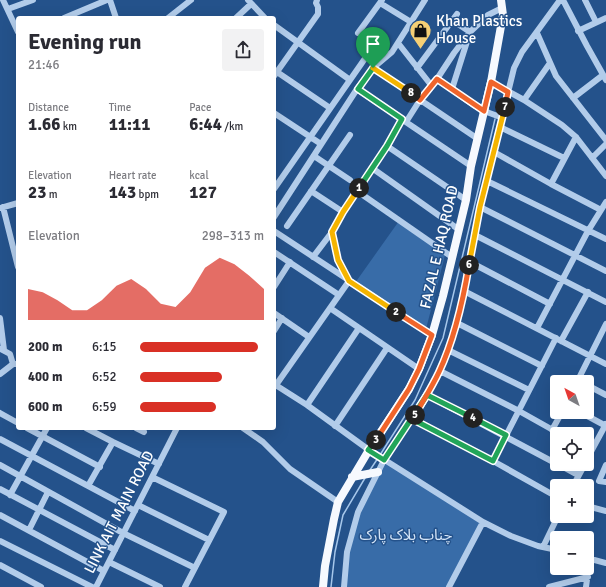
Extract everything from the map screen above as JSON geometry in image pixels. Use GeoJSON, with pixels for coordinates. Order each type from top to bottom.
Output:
{"type":"FeatureCollection","features":[{"type":"Feature","properties":{"kind":"main road","name":"FAZAL E HAQ ROAD"},"geometry":{"type":"LineString","coordinates":[[323,587],[325,566],[338,502],[352,477],[409,389],[419,369],[432,335],[466,200],[471,166],[491,82],[503,15],[502,4]]}},
{"type":"Feature","properties":{"kind":"main road"},"geometry":{"type":"LineString","coordinates":[[352,477],[377,472]]}},
{"type":"Feature","properties":{"kind":"street"},"geometry":{"type":"LineString","coordinates":[[3,0],[16,27]]}},
{"type":"Feature","properties":{"kind":"street"},"geometry":{"type":"LineString","coordinates":[[8,9],[34,0]]}},
{"type":"Feature","properties":{"kind":"street"},"geometry":{"type":"LineString","coordinates":[[69,16],[109,0],[115,16]]}},
{"type":"Feature","properties":{"kind":"street"},"geometry":{"type":"LineString","coordinates":[[170,16],[190,0]]}},
{"type":"Feature","properties":{"kind":"street"},"geometry":{"type":"LineString","coordinates":[[276,214],[358,89],[373,68],[392,52],[425,0]]}},
{"type":"Feature","properties":{"kind":"street"},"geometry":{"type":"LineString","coordinates":[[344,587],[347,552],[358,512],[383,460],[427,395],[440,371],[448,350],[464,291],[480,207],[514,68],[522,52],[560,0]]}},
{"type":"Feature","properties":{"kind":"street"},"geometry":{"type":"LineString","coordinates":[[563,0],[604,78],[573,98]]}},
{"type":"Feature","properties":{"kind":"street"},"geometry":{"type":"LineString","coordinates":[[585,0],[596,22]]}},
{"type":"Feature","properties":{"kind":"street"},"geometry":{"type":"LineString","coordinates":[[276,73],[318,14],[318,7],[315,1]]}},
{"type":"Feature","properties":{"kind":"street"},"geometry":{"type":"LineString","coordinates":[[358,33],[381,1],[412,22]]}},
{"type":"Feature","properties":{"kind":"street"},"geometry":{"type":"LineString","coordinates":[[238,16],[250,2],[263,16]]}},
{"type":"Feature","properties":{"kind":"street"},"geometry":{"type":"LineString","coordinates":[[313,257],[332,232],[343,212],[404,121],[437,79],[454,53],[470,32],[502,4]]}},
{"type":"Feature","properties":{"kind":"street"},"geometry":{"type":"LineString","coordinates":[[417,68],[457,14]]}},
{"type":"Feature","properties":{"kind":"street"},"geometry":{"type":"LineString","coordinates":[[578,30],[606,18]]}},
{"type":"Feature","properties":{"kind":"street"},"geometry":{"type":"LineString","coordinates":[[452,20],[470,32]]}},
{"type":"Feature","properties":{"kind":"street"},"geometry":{"type":"LineString","coordinates":[[276,27],[350,80]]}},
{"type":"Feature","properties":{"kind":"street"},"geometry":{"type":"LineString","coordinates":[[452,89],[470,32]]}},
{"type":"Feature","properties":{"kind":"street"},"geometry":{"type":"LineString","coordinates":[[536,33],[556,76],[606,140]]}},
{"type":"Feature","properties":{"kind":"street"},"geometry":{"type":"LineString","coordinates":[[398,43],[431,85]]}},
{"type":"Feature","properties":{"kind":"street"},"geometry":{"type":"LineString","coordinates":[[276,186],[373,47]]}},
{"type":"Feature","properties":{"kind":"street"},"geometry":{"type":"LineString","coordinates":[[524,100],[550,63]]}},
{"type":"Feature","properties":{"kind":"street"},"geometry":{"type":"LineString","coordinates":[[599,68],[606,64]]}},
{"type":"Feature","properties":{"kind":"street"},"geometry":{"type":"LineString","coordinates":[[373,68],[478,139]]}},
{"type":"Feature","properties":{"kind":"street"},"geometry":{"type":"LineString","coordinates":[[276,75],[330,108]]}},
{"type":"Feature","properties":{"kind":"street"},"geometry":{"type":"LineString","coordinates":[[437,79],[475,106],[503,118]]}},
{"type":"Feature","properties":{"kind":"street"},"geometry":{"type":"LineString","coordinates":[[491,82],[524,100],[562,125],[576,137],[606,176]]}},
{"type":"Feature","properties":{"kind":"street"},"geometry":{"type":"LineString","coordinates":[[358,89],[471,166]]}},
{"type":"Feature","properties":{"kind":"street"},"geometry":{"type":"LineString","coordinates":[[276,117],[321,144]]}},
{"type":"Feature","properties":{"kind":"street"},"geometry":{"type":"LineString","coordinates":[[500,127],[564,158]]}},
{"type":"Feature","properties":{"kind":"street"},"geometry":{"type":"LineString","coordinates":[[287,226],[350,135]]}},
{"type":"Feature","properties":{"kind":"street"},"geometry":{"type":"LineString","coordinates":[[551,184],[576,137]]}},
{"type":"Feature","properties":{"kind":"street"},"geometry":{"type":"LineString","coordinates":[[592,158],[606,144]]}},
{"type":"Feature","properties":{"kind":"street"},"geometry":{"type":"LineString","coordinates":[[387,146],[466,200]]}},
{"type":"Feature","properties":{"kind":"street"},"geometry":{"type":"LineString","coordinates":[[494,152],[601,210]]}},
{"type":"Feature","properties":{"kind":"street"},"geometry":{"type":"LineString","coordinates":[[314,156],[350,180]]}},
{"type":"Feature","properties":{"kind":"street"},"geometry":{"type":"LineString","coordinates":[[372,168],[458,229]]}},
{"type":"Feature","properties":{"kind":"street"},"geometry":{"type":"LineString","coordinates":[[487,180],[606,239]]}},
{"type":"Feature","properties":{"kind":"street"},"geometry":{"type":"LineString","coordinates":[[311,191],[343,212]]}},
{"type":"Feature","properties":{"kind":"street"},"geometry":{"type":"LineString","coordinates":[[357,191],[452,257]]}},
{"type":"Feature","properties":{"kind":"street"},"geometry":{"type":"LineString","coordinates":[[537,328],[588,231],[606,202]]}},
{"type":"Feature","properties":{"kind":"street"},"geometry":{"type":"LineString","coordinates":[[16,204],[1,208],[16,260]]}},
{"type":"Feature","properties":{"kind":"street"},"geometry":{"type":"LineString","coordinates":[[480,207],[606,271]]}},
{"type":"Feature","properties":{"kind":"street"},"geometry":{"type":"LineString","coordinates":[[276,232],[432,335]]}},
{"type":"Feature","properties":{"kind":"street"},"geometry":{"type":"LineString","coordinates":[[332,232],[338,260],[349,281]]}},
{"type":"Feature","properties":{"kind":"street"},"geometry":{"type":"LineString","coordinates":[[475,235],[606,302]]}},
{"type":"Feature","properties":{"kind":"street"},"geometry":{"type":"LineString","coordinates":[[276,253],[339,295]]}},
{"type":"Feature","properties":{"kind":"street"},"geometry":{"type":"LineString","coordinates":[[276,284],[290,262]]}},
{"type":"Feature","properties":{"kind":"street"},"geometry":{"type":"LineString","coordinates":[[470,262],[550,304]]}},
{"type":"Feature","properties":{"kind":"street"},"geometry":{"type":"LineString","coordinates":[[276,383],[349,281]]}},
{"type":"Feature","properties":{"kind":"street"},"geometry":{"type":"LineString","coordinates":[[464,291],[606,364]]}},
{"type":"Feature","properties":{"kind":"street"},"geometry":{"type":"LineString","coordinates":[[493,461],[542,366],[588,292]]}},
{"type":"Feature","properties":{"kind":"street"},"geometry":{"type":"LineString","coordinates":[[330,308],[419,369]]}},
{"type":"Feature","properties":{"kind":"street"},"geometry":{"type":"LineString","coordinates":[[276,314],[309,337]]}},
{"type":"Feature","properties":{"kind":"street"},"geometry":{"type":"LineString","coordinates":[[0,318],[2,349],[10,354],[16,364],[0,374]]}},
{"type":"Feature","properties":{"kind":"street"},"geometry":{"type":"LineString","coordinates":[[276,328],[282,318]]}},
{"type":"Feature","properties":{"kind":"street"},"geometry":{"type":"LineString","coordinates":[[456,323],[542,366]]}},
{"type":"Feature","properties":{"kind":"street"},"geometry":{"type":"LineString","coordinates":[[582,375],[590,356],[603,336],[606,324]]}},
{"type":"Feature","properties":{"kind":"street"},"geometry":{"type":"LineString","coordinates":[[306,405],[359,328]]}},
{"type":"Feature","properties":{"kind":"street"},"geometry":{"type":"LineString","coordinates":[[335,426],[387,348]]}},
{"type":"Feature","properties":{"kind":"street"},"geometry":{"type":"LineString","coordinates":[[448,350],[530,390]]}},
{"type":"Feature","properties":{"kind":"street"},"geometry":{"type":"LineString","coordinates":[[440,371],[519,411],[550,429]]}},
{"type":"Feature","properties":{"kind":"street"},"geometry":{"type":"LineString","coordinates":[[276,385],[383,460],[482,522],[511,536],[550,548]]}},
{"type":"Feature","properties":{"kind":"street"},"geometry":{"type":"LineString","coordinates":[[594,389],[606,395]]}},
{"type":"Feature","properties":{"kind":"street"},"geometry":{"type":"LineString","coordinates":[[427,395],[506,435],[550,460]]}},
{"type":"Feature","properties":{"kind":"street"},"geometry":{"type":"LineString","coordinates":[[0,413],[16,422]]}},
{"type":"Feature","properties":{"kind":"street"},"geometry":{"type":"LineString","coordinates":[[412,419],[550,492]]}},
{"type":"Feature","properties":{"kind":"street"},"geometry":{"type":"LineString","coordinates":[[594,419],[606,425],[594,443]]}},
{"type":"Feature","properties":{"kind":"street"},"geometry":{"type":"LineString","coordinates":[[31,430],[100,468]]}},
{"type":"Feature","properties":{"kind":"street"},"geometry":{"type":"LineString","coordinates":[[10,495],[46,430]]}},
{"type":"Feature","properties":{"kind":"street"},"geometry":{"type":"LineString","coordinates":[[90,430],[159,464]]}},
{"type":"Feature","properties":{"kind":"street"},"geometry":{"type":"LineString","coordinates":[[97,434],[100,430]]}},
{"type":"Feature","properties":{"kind":"street"},"geometry":{"type":"LineString","coordinates":[[140,430],[144,432]]}},
{"type":"Feature","properties":{"kind":"street","name":"LINK AIT MAIN ROAD"},"geometry":{"type":"LineString","coordinates":[[96,587],[176,430]]}},
{"type":"Feature","properties":{"kind":"street"},"geometry":{"type":"LineString","coordinates":[[246,430],[263,442],[290,469],[338,502]]}},
{"type":"Feature","properties":{"kind":"street"},"geometry":{"type":"LineString","coordinates":[[0,439],[88,486],[209,540]]}},
{"type":"Feature","properties":{"kind":"street"},"geometry":{"type":"LineString","coordinates":[[88,486],[100,468],[113,442]]}},
{"type":"Feature","properties":{"kind":"street"},"geometry":{"type":"LineString","coordinates":[[0,465],[123,533],[195,568]]}},
{"type":"Feature","properties":{"kind":"street"},"geometry":{"type":"LineString","coordinates":[[606,465],[599,481],[606,482]]}},
{"type":"Feature","properties":{"kind":"street"},"geometry":{"type":"LineString","coordinates":[[569,471],[578,476]]}},
{"type":"Feature","properties":{"kind":"street"},"geometry":{"type":"LineString","coordinates":[[576,479],[580,471]]}},
{"type":"Feature","properties":{"kind":"street"},"geometry":{"type":"LineString","coordinates":[[152,477],[224,512],[185,587]]}},
{"type":"Feature","properties":{"kind":"street"},"geometry":{"type":"LineString","coordinates":[[0,490],[115,550]]}},
{"type":"Feature","properties":{"kind":"street"},"geometry":{"type":"LineString","coordinates":[[29,530],[48,492]]}},
{"type":"Feature","properties":{"kind":"street"},"geometry":{"type":"LineString","coordinates":[[594,508],[606,511]]}},
{"type":"Feature","properties":{"kind":"street"},"geometry":{"type":"LineString","coordinates":[[0,515],[104,571]]}},
{"type":"Feature","properties":{"kind":"street"},"geometry":{"type":"LineString","coordinates":[[449,587],[482,522]]}},
{"type":"Feature","properties":{"kind":"street"},"geometry":{"type":"LineString","coordinates":[[543,547],[555,523]]}},
{"type":"Feature","properties":{"kind":"street"},"geometry":{"type":"LineString","coordinates":[[0,541],[92,587]]}},
{"type":"Feature","properties":{"kind":"street"},"geometry":{"type":"LineString","coordinates":[[594,560],[606,563]]}},
{"type":"Feature","properties":{"kind":"street"},"geometry":{"type":"LineString","coordinates":[[109,562],[160,587]]}},
{"type":"Feature","properties":{"kind":"street"},"geometry":{"type":"LineString","coordinates":[[0,565],[42,587]]}},
{"type":"Feature","properties":{"kind":"street"},"geometry":{"type":"LineString","coordinates":[[549,587],[588,577],[586,587]]}},
{"type":"Feature","properties":{"kind":"green space"},"geometry":{"type":"Polygon","coordinates":[[[399,221],[445,255],[426,329],[355,283],[399,221]]]}},
{"type":"Feature","properties":{"kind":"green space","name":"چناب بلاک پارک"},"geometry":{"type":"Polygon","coordinates":[[[384,460],[483,522],[449,587],[344,587],[347,552],[358,512],[384,460]]]}},
{"type":"Feature","properties":{"kind":"waterway"},"geometry":{"type":"LineString","coordinates":[[380,455],[415,400],[443,338],[495,119]]}},
{"type":"Feature","properties":{"kind":"waterway"},"geometry":{"type":"LineString","coordinates":[[370,470],[378,458]]}},
{"type":"Feature","properties":{"kind":"waterway"},"geometry":{"type":"LineString","coordinates":[[331,587],[335,552],[343,515],[365,478]]}},
{"type":"Feature","properties":{"kind":"place","name":"Khan Plastics House"},"geometry":{"type":"Point","coordinates":[420,50]}},
{"type":"Feature","properties":{"kind":"route"},"geometry":{"type":"LineString","coordinates":[[373,68],[358,89],[402,119],[387,146],[343,212],[332,232],[332,238],[338,260],[349,281],[432,335],[419,369],[409,389],[368,450],[384,460],[427,395],[506,435],[493,461],[412,419],[427,395],[440,371],[456,323],[464,291],[480,207],[503,118],[508,92],[491,82],[484,111],[437,79],[420,100],[373,68]]}}]}
